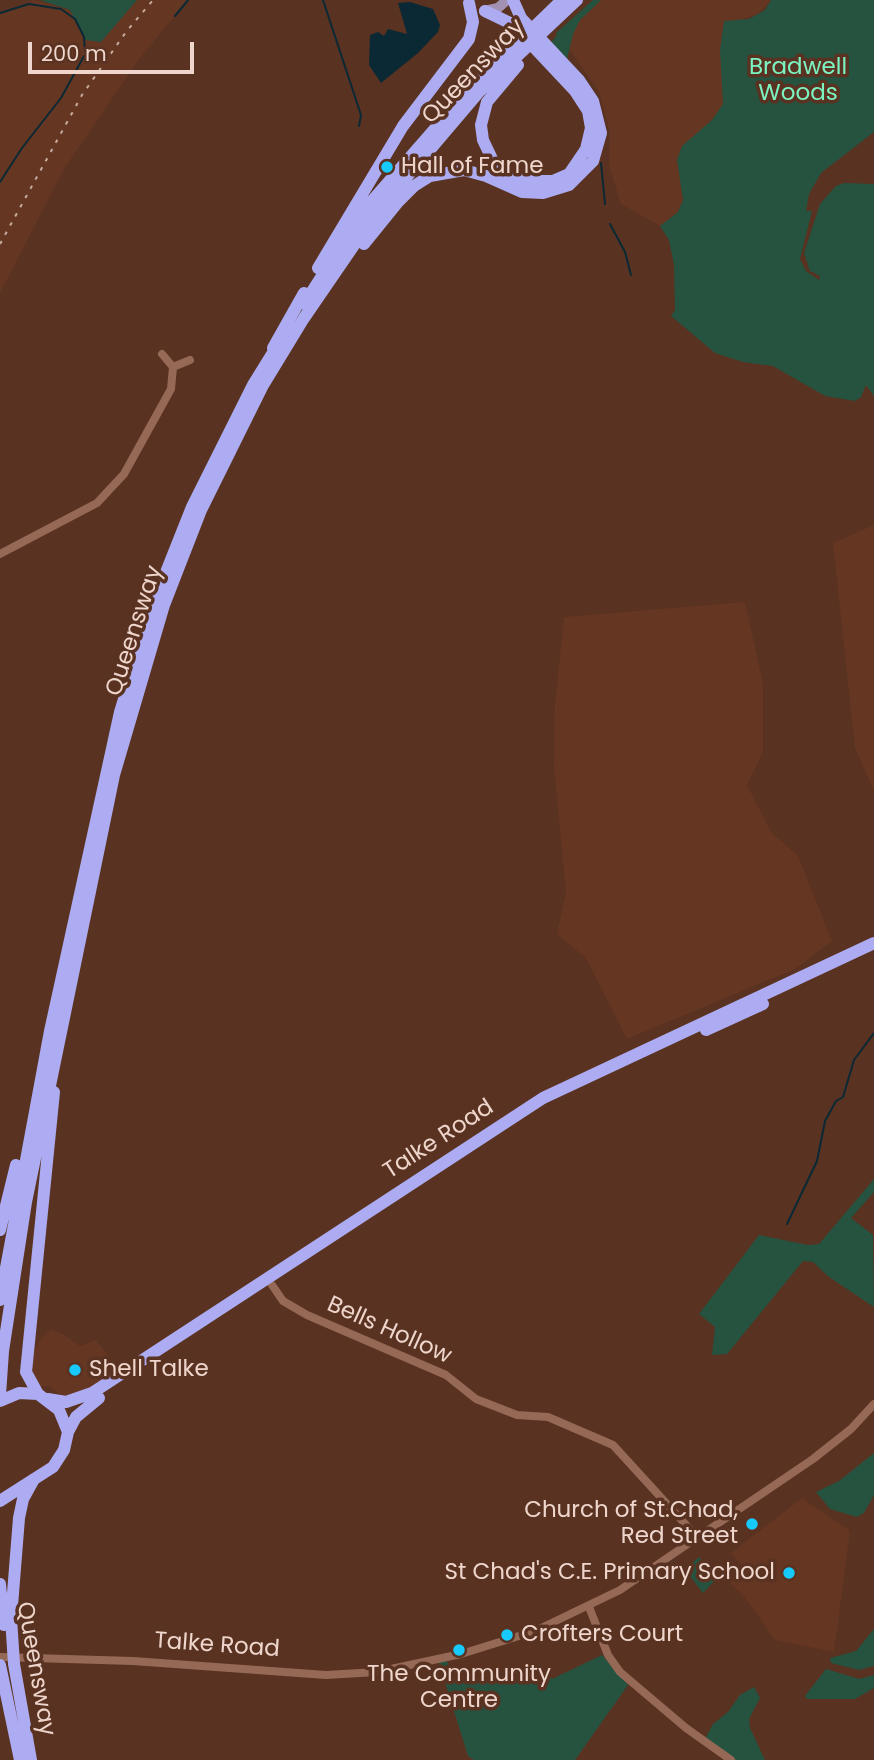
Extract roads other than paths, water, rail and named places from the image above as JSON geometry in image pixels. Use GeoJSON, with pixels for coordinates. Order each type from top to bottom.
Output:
{"type":"FeatureCollection","features":[{"type":"Feature","properties":{"kind":"highway"},"geometry":{"type":"LineString","coordinates":[[296,331],[398,202],[423,179],[464,170],[486,176],[522,192],[543,193],[569,185],[590,166],[601,133],[593,101],[579,80],[521,18],[513,0]]}},
{"type":"Feature","properties":{"kind":"highway","name":"Queensway"},"geometry":{"type":"LineString","coordinates":[[547,25],[562,0]]}},
{"type":"Feature","properties":{"kind":"highway","name":"Queensway"},"geometry":{"type":"LineString","coordinates":[[3,1398],[3,1351],[22,1227],[114,775],[164,605],[201,510],[262,387],[296,331],[376,213],[478,93],[547,25],[577,0]]}},
{"type":"Feature","properties":{"kind":"highway"},"geometry":{"type":"LineString","coordinates":[[547,25],[587,0]]}},
{"type":"Feature","properties":{"kind":"highway"},"geometry":{"type":"LineString","coordinates":[[253,384],[330,247],[403,126],[464,46],[472,27],[467,2]]}},
{"type":"Feature","properties":{"kind":"highway"},"geometry":{"type":"LineString","coordinates":[[485,11],[512,24],[575,91],[588,111],[590,134],[579,161],[569,174],[541,184],[517,179],[496,164],[488,154],[482,133],[487,102],[519,52]]}},
{"type":"Feature","properties":{"kind":"highway","name":"Queensway"},"geometry":{"type":"LineString","coordinates":[[0,1300],[50,1031],[120,712],[153,606],[192,507],[253,384],[365,209],[467,92],[519,52]]}},
{"type":"Feature","properties":{"kind":"highway","name":"Talke Road"},"geometry":{"type":"LineString","coordinates":[[3,1398],[26,1392],[66,1402],[92,1393],[543,1098],[874,943]]}},
{"type":"Feature","properties":{"kind":"highway","name":"Talke Road"},"geometry":{"type":"LineString","coordinates":[[2,1499],[34,1479],[60,1458],[68,1432],[87,1405],[546,1105],[874,952]]}},
{"type":"Feature","properties":{"kind":"highway"},"geometry":{"type":"LineString","coordinates":[[68,1432],[59,1410],[26,1377],[27,1347],[69,988]]}},
{"type":"Feature","properties":{"kind":"highway"},"geometry":{"type":"LineString","coordinates":[[0,1230],[50,1031]]}},
{"type":"Feature","properties":{"kind":"highway"},"geometry":{"type":"LineString","coordinates":[[30,1760],[14,1664],[11,1618],[19,1518],[23,1499],[34,1479]]}},
{"type":"Feature","properties":{"kind":"highway","name":"Queensway"},"geometry":{"type":"LineString","coordinates":[[0,1584],[12,1681],[30,1760]]}},
{"type":"Feature","properties":{"kind":"highway","name":"Queensway"},"geometry":{"type":"LineString","coordinates":[[0,1665],[19,1760]]}},
{"type":"Feature","properties":{"kind":"highway"},"geometry":{"type":"LineString","coordinates":[[0,1683],[19,1760]]}},
{"type":"Feature","properties":{"kind":"main road"},"geometry":{"type":"LineString","coordinates":[[467,2],[485,11],[498,8],[506,0]]}},
{"type":"Feature","properties":{"kind":"street"},"geometry":{"type":"LineString","coordinates":[[0,554],[97,503],[112,490],[133,463],[172,389],[173,367],[162,354]]}},
{"type":"Feature","properties":{"kind":"street"},"geometry":{"type":"LineString","coordinates":[[173,367],[190,360]]}},
{"type":"Feature","properties":{"kind":"street","name":"Bells Hollow"},"geometry":{"type":"LineString","coordinates":[[272,1285],[283,1301],[307,1315],[446,1375],[476,1399],[517,1415],[548,1417],[613,1445],[698,1538]]}},
{"type":"Feature","properties":{"kind":"street","name":"Talke Road"},"geometry":{"type":"LineString","coordinates":[[0,1657],[44,1657],[358,1675],[392,1670],[472,1650],[535,1631],[620,1590],[834,1444],[874,1404]]}},
{"type":"Feature","properties":{"kind":"street"},"geometry":{"type":"LineString","coordinates":[[589,1607],[608,1655],[620,1672],[686,1728],[731,1760]]}},
{"type":"Feature","properties":{"kind":"water"},"geometry":{"type":"Polygon","coordinates":[[[410,2],[433,9],[440,25],[438,32],[418,53],[381,83],[369,65],[370,35],[378,32],[384,36],[388,29],[407,34],[398,3],[410,2]]]}},
{"type":"Feature","properties":{"kind":"waterway"},"geometry":{"type":"LineString","coordinates":[[175,16],[188,0]]}},
{"type":"Feature","properties":{"kind":"waterway"},"geometry":{"type":"LineString","coordinates":[[323,0],[361,115],[359,126]]}},
{"type":"Feature","properties":{"kind":"waterway"},"geometry":{"type":"LineString","coordinates":[[0,13],[29,4],[61,9],[75,19],[84,37],[85,51]]}},
{"type":"Feature","properties":{"kind":"waterway"},"geometry":{"type":"LineString","coordinates":[[0,182],[22,148],[61,98],[84,56]]}},
{"type":"Feature","properties":{"kind":"waterway"},"geometry":{"type":"LineString","coordinates":[[601,163],[605,204]]}},
{"type":"Feature","properties":{"kind":"waterway"},"geometry":{"type":"LineString","coordinates":[[610,224],[625,252],[631,275]]}},
{"type":"Feature","properties":{"kind":"waterway"},"geometry":{"type":"LineString","coordinates":[[787,1224],[817,1161],[825,1121],[836,1101],[843,1097],[854,1060],[874,1033]]}},
{"type":"Feature","properties":{"kind":"railway"},"geometry":{"type":"LineString","coordinates":[[0,244],[82,95],[126,32],[153,0]]}},
{"type":"Feature","properties":{"kind":"place","name":"Hall of Fame"},"geometry":{"type":"Point","coordinates":[387,167]}},
{"type":"Feature","properties":{"kind":"place","name":"Shell Talke"},"geometry":{"type":"Point","coordinates":[75,1370]}},
{"type":"Feature","properties":{"kind":"place","name":"Church of St.Chad, Red Street"},"geometry":{"type":"Point","coordinates":[752,1524]}},
{"type":"Feature","properties":{"kind":"place","name":"St Chad's C.E. Primary School"},"geometry":{"type":"Point","coordinates":[789,1573]}},
{"type":"Feature","properties":{"kind":"place","name":"Crofters Court"},"geometry":{"type":"Point","coordinates":[507,1635]}},
{"type":"Feature","properties":{"kind":"place","name":"The Community Centre"},"geometry":{"type":"Point","coordinates":[459,1650]}},
{"type":"Feature","properties":{"kind":"park label","name":"Bradwell Woods"},"geometry":{"type":"Point","coordinates":[798,81]}}]}
